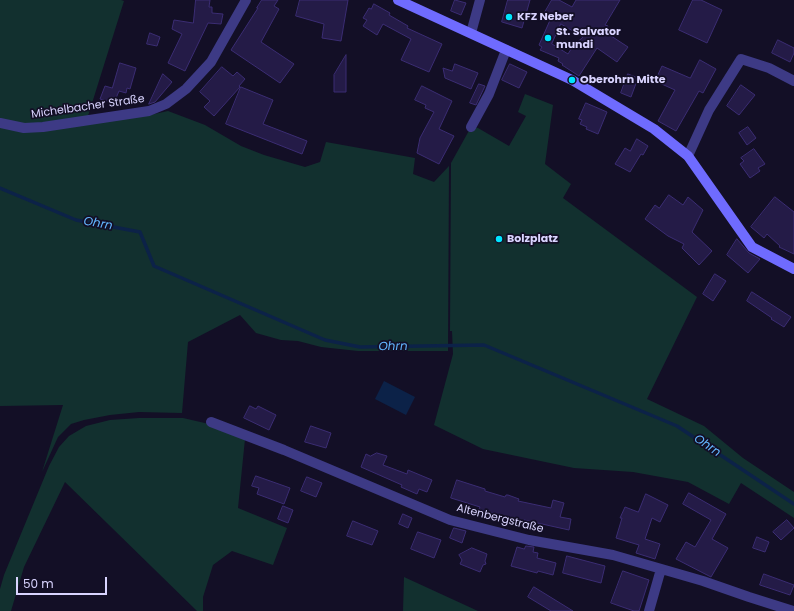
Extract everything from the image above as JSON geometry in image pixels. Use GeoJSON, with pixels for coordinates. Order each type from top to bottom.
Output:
{"type":"FeatureCollection","features":[{"type":"Feature","properties":{"kind":"main road"},"geometry":{"type":"LineString","coordinates":[[398,0],[572,80],[654,129],[688,156],[752,247],[794,269]]}},
{"type":"Feature","properties":{"kind":"street","name":"Michelbacher Straße"},"geometry":{"type":"LineString","coordinates":[[0,123],[24,128],[43,127],[149,111],[166,104],[186,89],[211,62],[246,0]]}},
{"type":"Feature","properties":{"kind":"street"},"geometry":{"type":"LineString","coordinates":[[472,33],[480,0]]}},
{"type":"Feature","properties":{"kind":"street"},"geometry":{"type":"LineString","coordinates":[[471,127],[489,94],[506,50]]}},
{"type":"Feature","properties":{"kind":"street"},"geometry":{"type":"LineString","coordinates":[[688,156],[709,110],[741,59],[769,68],[794,80]]}},
{"type":"Feature","properties":{"kind":"street","name":"Altenbergstraße"},"geometry":{"type":"LineString","coordinates":[[211,422],[290,452],[450,520],[529,540],[613,555],[703,581],[793,611]]}},
{"type":"Feature","properties":{"kind":"street"},"geometry":{"type":"LineString","coordinates":[[649,611],[661,569]]}},
{"type":"Feature","properties":{"kind":"green space"},"geometry":{"type":"Polygon","coordinates":[[[0,0],[124,1],[88,116],[38,124],[0,119],[0,0]]]}},
{"type":"Feature","properties":{"kind":"green space"},"geometry":{"type":"Polygon","coordinates":[[[525,94],[553,105],[545,164],[571,184],[563,198],[697,297],[647,399],[704,426],[743,458],[794,492],[794,518],[741,483],[729,504],[688,482],[633,472],[574,468],[483,449],[434,425],[453,354],[452,331],[450,331],[451,163],[471,127],[478,128],[509,146],[526,116],[518,112],[525,94]]]}},
{"type":"Feature","properties":{"kind":"green space"},"geometry":{"type":"Polygon","coordinates":[[[168,111],[205,125],[241,146],[264,155],[305,167],[320,162],[326,142],[415,158],[413,174],[434,182],[449,166],[448,351],[358,351],[321,347],[298,341],[281,340],[256,333],[240,315],[188,342],[182,413],[139,412],[110,415],[71,424],[58,437],[42,472],[63,405],[0,406],[0,126],[150,115],[168,111]]]}},
{"type":"Feature","properties":{"kind":"green space"},"geometry":{"type":"Polygon","coordinates":[[[139,418],[183,418],[209,424],[245,439],[238,508],[287,528],[273,565],[232,551],[213,565],[203,597],[203,611],[197,611],[65,482],[24,567],[11,611],[0,611],[0,589],[4,575],[49,466],[59,447],[69,436],[86,426],[110,420],[139,418]]]}},
{"type":"Feature","properties":{"kind":"green space"},"geometry":{"type":"Polygon","coordinates":[[[404,577],[478,611],[403,611],[404,577]]]}},
{"type":"Feature","properties":{"kind":"water"},"geometry":{"type":"Polygon","coordinates":[[[384,381],[415,397],[406,415],[375,399],[384,381]]]}},
{"type":"Feature","properties":{"kind":"building"},"geometry":{"type":"Polygon","coordinates":[[[196,0],[210,0],[209,7],[212,7],[212,13],[223,14],[221,24],[208,23],[185,71],[168,63],[182,34],[172,29],[174,20],[193,23],[196,0]]]}},
{"type":"Feature","properties":{"kind":"building"},"geometry":{"type":"Polygon","coordinates":[[[262,0],[278,0],[274,6],[279,9],[261,42],[294,64],[280,83],[231,50],[262,0]]]}},
{"type":"Feature","properties":{"kind":"building"},"geometry":{"type":"Polygon","coordinates":[[[300,0],[348,0],[341,41],[322,38],[324,24],[296,16],[300,0]]]}},
{"type":"Feature","properties":{"kind":"building"},"geometry":{"type":"Polygon","coordinates":[[[455,0],[466,3],[461,15],[451,11],[455,0]]]}},
{"type":"Feature","properties":{"kind":"building"},"geometry":{"type":"Polygon","coordinates":[[[508,0],[530,0],[522,28],[502,22],[508,0]]]}},
{"type":"Feature","properties":{"kind":"building"},"geometry":{"type":"Polygon","coordinates":[[[552,0],[559,0],[572,7],[576,0],[620,0],[605,25],[608,26],[605,32],[628,47],[617,62],[597,48],[579,76],[562,65],[563,64],[558,61],[559,58],[540,50],[542,47],[539,45],[551,18],[544,14],[552,0]],[[561,24],[552,44],[568,54],[573,46],[583,37],[561,24]]]}},
{"type":"Feature","properties":{"kind":"building"},"geometry":{"type":"Polygon","coordinates":[[[693,0],[701,0],[722,10],[707,43],[679,30],[693,0]]]}},
{"type":"Feature","properties":{"kind":"building"},"geometry":{"type":"Polygon","coordinates":[[[374,4],[408,26],[407,28],[442,44],[429,72],[401,60],[411,39],[383,24],[377,35],[363,26],[367,20],[363,18],[369,8],[371,9],[374,4]]]}},
{"type":"Feature","properties":{"kind":"building"},"geometry":{"type":"Polygon","coordinates":[[[150,33],[160,37],[157,46],[147,44],[150,33]]]}},
{"type":"Feature","properties":{"kind":"building"},"geometry":{"type":"Polygon","coordinates":[[[778,40],[794,48],[794,53],[790,62],[772,53],[778,40]]]}},
{"type":"Feature","properties":{"kind":"building"},"geometry":{"type":"Polygon","coordinates":[[[346,55],[346,92],[334,92],[334,75],[346,55]]]}},
{"type":"Feature","properties":{"kind":"building"},"geometry":{"type":"Polygon","coordinates":[[[700,60],[716,69],[703,93],[699,91],[676,131],[658,121],[675,90],[655,81],[662,66],[690,78],[700,60]]]}},
{"type":"Feature","properties":{"kind":"building"},"geometry":{"type":"Polygon","coordinates":[[[120,63],[136,68],[130,89],[127,88],[126,93],[119,91],[114,103],[100,99],[105,86],[112,88],[120,63]]]}},
{"type":"Feature","properties":{"kind":"building"},"geometry":{"type":"Polygon","coordinates":[[[455,64],[478,73],[471,89],[445,78],[443,68],[452,71],[455,64]]]}},
{"type":"Feature","properties":{"kind":"building"},"geometry":{"type":"Polygon","coordinates":[[[510,64],[527,72],[519,88],[502,80],[510,64]]]}},
{"type":"Feature","properties":{"kind":"building"},"geometry":{"type":"Polygon","coordinates":[[[222,67],[233,76],[237,72],[245,79],[239,86],[240,87],[214,116],[204,107],[210,101],[200,92],[222,67]]]}},
{"type":"Feature","properties":{"kind":"building"},"geometry":{"type":"Polygon","coordinates":[[[163,74],[172,82],[155,102],[149,104],[163,74]]]}},
{"type":"Feature","properties":{"kind":"building"},"geometry":{"type":"Polygon","coordinates":[[[628,74],[638,78],[631,97],[621,93],[628,74]]]}},
{"type":"Feature","properties":{"kind":"building"},"geometry":{"type":"Polygon","coordinates":[[[479,84],[485,86],[476,105],[470,103],[479,84]]]}},
{"type":"Feature","properties":{"kind":"building"},"geometry":{"type":"Polygon","coordinates":[[[741,85],[755,95],[739,115],[727,106],[741,85]]]}},
{"type":"Feature","properties":{"kind":"building"},"geometry":{"type":"Polygon","coordinates":[[[422,86],[452,101],[439,129],[454,136],[439,164],[417,153],[420,138],[434,112],[425,108],[426,105],[415,100],[422,86]]]}},
{"type":"Feature","properties":{"kind":"building"},"geometry":{"type":"Polygon","coordinates":[[[241,87],[273,100],[263,124],[307,141],[302,154],[226,124],[241,87]]]}},
{"type":"Feature","properties":{"kind":"building"},"geometry":{"type":"Polygon","coordinates":[[[586,103],[607,112],[598,134],[586,129],[587,127],[580,124],[582,120],[579,119],[586,103]]]}},
{"type":"Feature","properties":{"kind":"building"},"geometry":{"type":"Polygon","coordinates":[[[748,127],[756,138],[747,145],[739,133],[748,127]]]}},
{"type":"Feature","properties":{"kind":"building"},"geometry":{"type":"Polygon","coordinates":[[[637,139],[648,146],[643,155],[641,154],[630,172],[615,164],[625,148],[630,151],[637,139]]]}},
{"type":"Feature","properties":{"kind":"building"},"geometry":{"type":"Polygon","coordinates":[[[754,149],[765,164],[758,168],[760,171],[750,178],[740,164],[744,161],[741,158],[754,149]]]}},
{"type":"Feature","properties":{"kind":"building"},"geometry":{"type":"Polygon","coordinates":[[[669,195],[683,205],[688,197],[703,210],[692,232],[712,251],[699,265],[682,248],[684,244],[668,236],[645,219],[655,205],[659,208],[669,195]]]}},
{"type":"Feature","properties":{"kind":"building"},"geometry":{"type":"Polygon","coordinates":[[[775,197],[794,212],[794,254],[779,247],[780,246],[767,234],[764,238],[751,227],[775,197]]]}},
{"type":"Feature","properties":{"kind":"building"},"geometry":{"type":"Polygon","coordinates":[[[737,239],[749,253],[760,259],[748,273],[727,255],[737,239]]]}},
{"type":"Feature","properties":{"kind":"building"},"geometry":{"type":"Polygon","coordinates":[[[715,274],[726,281],[713,301],[703,294],[715,274]]]}},
{"type":"Feature","properties":{"kind":"building"},"geometry":{"type":"Polygon","coordinates":[[[752,292],[791,317],[784,327],[747,301],[752,292]]]}},
{"type":"Feature","properties":{"kind":"building"},"geometry":{"type":"Polygon","coordinates":[[[250,406],[256,409],[258,406],[276,415],[269,430],[244,418],[250,406]]]}},
{"type":"Feature","properties":{"kind":"building"},"geometry":{"type":"Polygon","coordinates":[[[311,426],[331,433],[326,448],[305,442],[311,426]]]}},
{"type":"Feature","properties":{"kind":"building"},"geometry":{"type":"Polygon","coordinates":[[[377,453],[387,456],[383,465],[407,474],[408,470],[432,480],[427,492],[419,489],[417,494],[401,487],[402,485],[361,467],[366,454],[370,456],[377,453]]]}},
{"type":"Feature","properties":{"kind":"building"},"geometry":{"type":"Polygon","coordinates":[[[256,476],[290,488],[284,504],[257,494],[259,488],[252,486],[256,476]]]}},
{"type":"Feature","properties":{"kind":"building"},"geometry":{"type":"Polygon","coordinates":[[[307,477],[322,483],[316,497],[301,491],[307,477]]]}},
{"type":"Feature","properties":{"kind":"building"},"geometry":{"type":"Polygon","coordinates":[[[457,480],[505,497],[508,495],[519,499],[518,501],[551,508],[553,500],[564,503],[560,517],[571,519],[569,530],[524,520],[523,523],[479,509],[480,507],[451,498],[457,480]]]}},
{"type":"Feature","properties":{"kind":"building"},"geometry":{"type":"Polygon","coordinates":[[[689,493],[726,514],[712,539],[728,548],[711,577],[676,559],[686,542],[695,547],[711,520],[683,504],[689,493]]]}},
{"type":"Feature","properties":{"kind":"building"},"geometry":{"type":"Polygon","coordinates":[[[646,494],[668,505],[660,522],[652,518],[645,539],[660,544],[655,559],[636,553],[639,545],[616,538],[622,518],[620,518],[625,507],[638,512],[646,494]]]}},
{"type":"Feature","properties":{"kind":"building"},"geometry":{"type":"Polygon","coordinates":[[[283,506],[293,510],[288,523],[278,519],[283,506]]]}},
{"type":"Feature","properties":{"kind":"building"},"geometry":{"type":"Polygon","coordinates":[[[403,514],[412,518],[408,528],[399,524],[403,514]]]}},
{"type":"Feature","properties":{"kind":"building"},"geometry":{"type":"Polygon","coordinates":[[[787,520],[794,528],[781,540],[773,532],[787,520]]]}},
{"type":"Feature","properties":{"kind":"building"},"geometry":{"type":"Polygon","coordinates":[[[353,521],[378,531],[372,545],[347,536],[353,521]]]}},
{"type":"Feature","properties":{"kind":"building"},"geometry":{"type":"Polygon","coordinates":[[[454,528],[466,531],[462,543],[450,538],[454,528]]]}},
{"type":"Feature","properties":{"kind":"building"},"geometry":{"type":"Polygon","coordinates":[[[418,532],[441,540],[434,558],[411,549],[418,532]]]}},
{"type":"Feature","properties":{"kind":"building"},"geometry":{"type":"Polygon","coordinates":[[[757,537],[769,542],[765,552],[753,548],[757,537]]]}},
{"type":"Feature","properties":{"kind":"building"},"geometry":{"type":"Polygon","coordinates":[[[526,546],[534,547],[533,552],[538,553],[537,558],[556,563],[553,575],[538,571],[537,573],[511,566],[517,547],[524,549],[526,546]]]}},
{"type":"Feature","properties":{"kind":"building"},"geometry":{"type":"Polygon","coordinates":[[[472,548],[487,554],[485,561],[486,564],[483,565],[480,572],[460,564],[462,560],[459,555],[472,548]]]}},
{"type":"Feature","properties":{"kind":"building"},"geometry":{"type":"Polygon","coordinates":[[[567,556],[605,566],[601,583],[563,573],[567,556]]]}},
{"type":"Feature","properties":{"kind":"building"},"geometry":{"type":"Polygon","coordinates":[[[623,571],[649,580],[639,611],[634,611],[611,603],[623,571]]]}},
{"type":"Feature","properties":{"kind":"building"},"geometry":{"type":"Polygon","coordinates":[[[764,574],[794,585],[790,595],[760,585],[764,574]]]}},
{"type":"Feature","properties":{"kind":"building"},"geometry":{"type":"Polygon","coordinates":[[[534,587],[573,611],[551,611],[528,597],[534,587]]]}},
{"type":"Feature","properties":{"kind":"waterway","name":"Ohrn"},"geometry":{"type":"LineString","coordinates":[[0,188],[76,220],[140,232],[154,266],[325,340],[360,347],[484,345],[677,426],[794,504]]}},
{"type":"Feature","properties":{"kind":"place","name":"KFZ Neber"},"geometry":{"type":"Point","coordinates":[509,17]}},
{"type":"Feature","properties":{"kind":"place","name":"St. Salvator mundi"},"geometry":{"type":"Point","coordinates":[548,38]}},
{"type":"Feature","properties":{"kind":"place","name":"Oberohrn Mitte"},"geometry":{"type":"Point","coordinates":[572,80]}},
{"type":"Feature","properties":{"kind":"place","name":"Bolzplatz"},"geometry":{"type":"Point","coordinates":[499,239]}}]}
